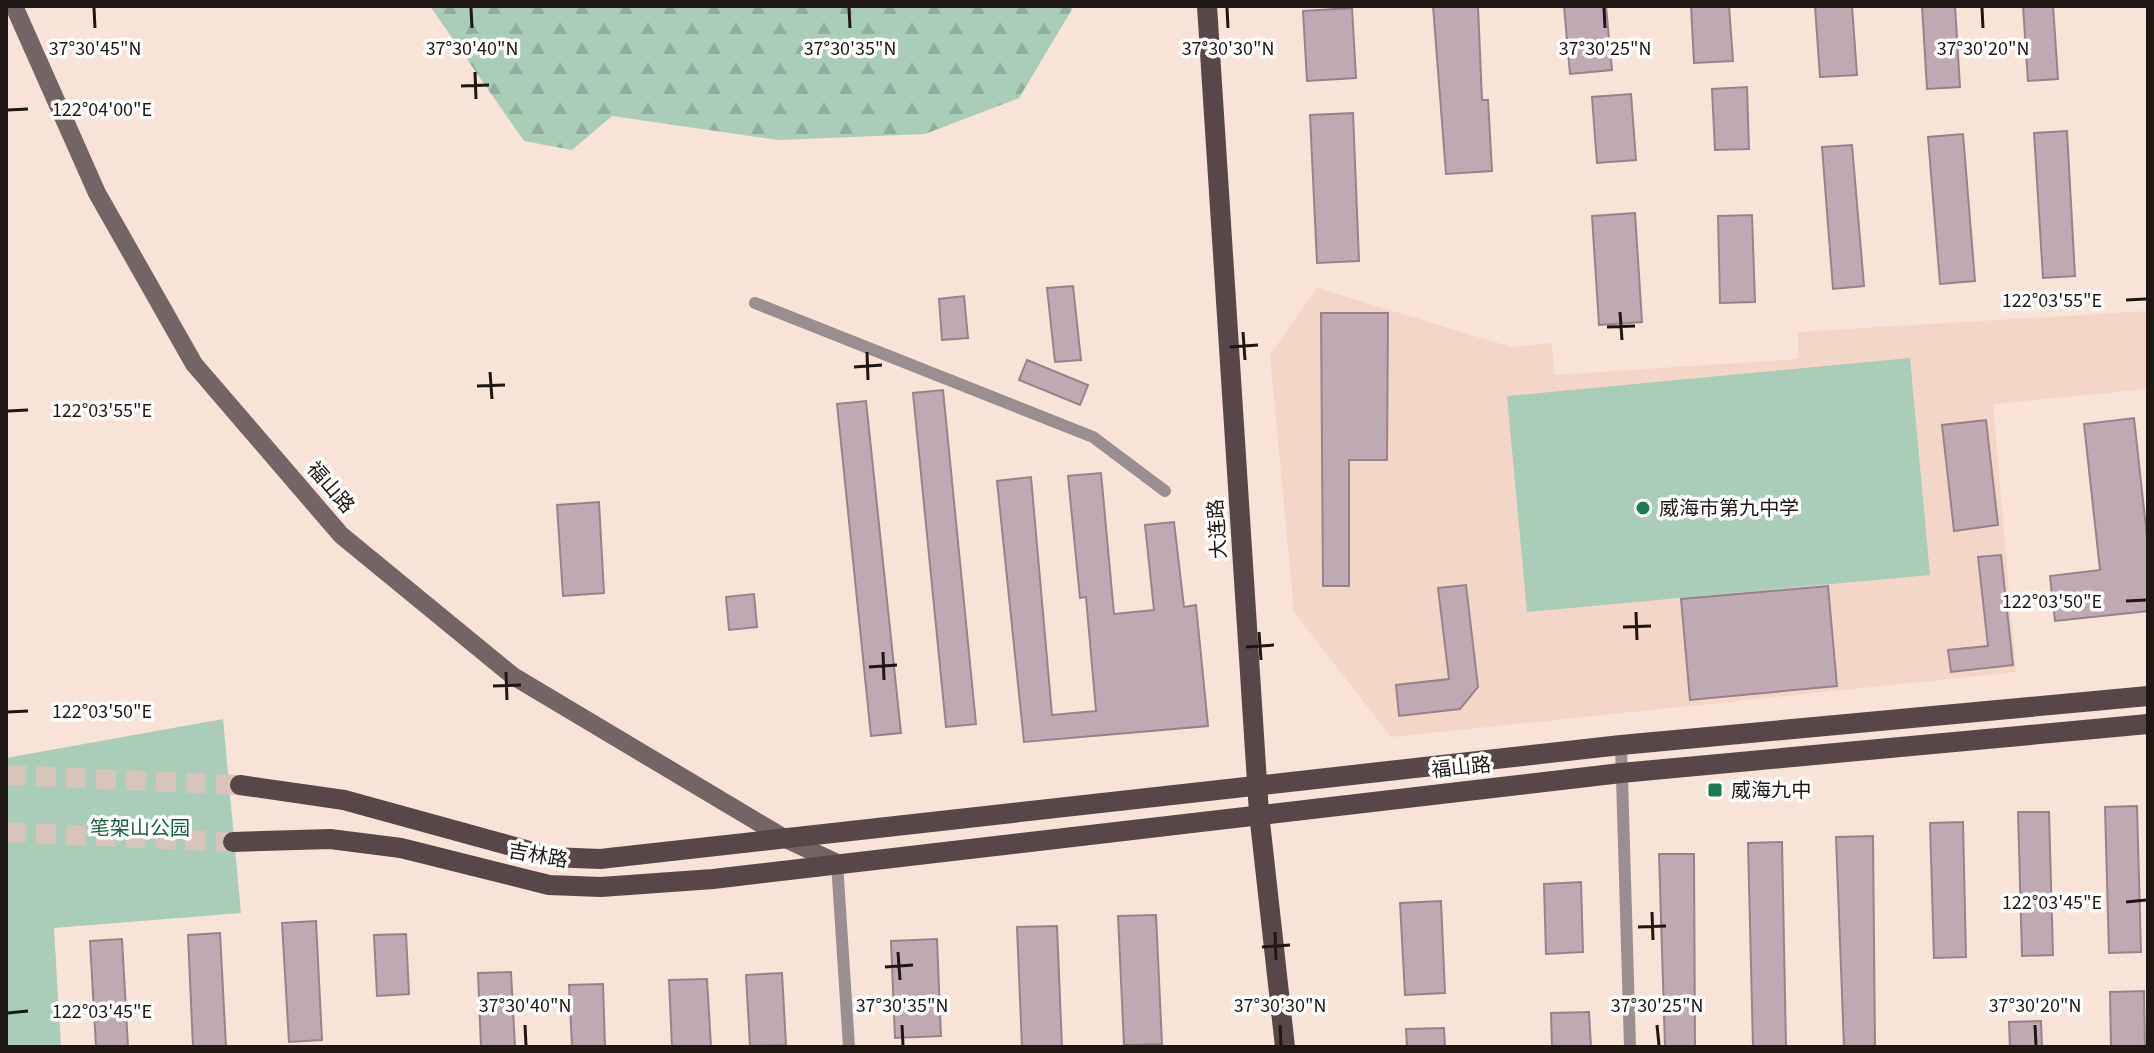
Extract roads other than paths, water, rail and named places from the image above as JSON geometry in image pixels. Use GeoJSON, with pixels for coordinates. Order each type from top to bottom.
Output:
{"type":"FeatureCollection","features":[{"type":"Feature","properties":{"kind":"main road","name":"福山路"},"geometry":{"type":"LineString","coordinates":[[14,6],[97,193],[194,364],[341,535],[513,676],[786,839],[837,863],[1621,773],[2148,724]]}},
{"type":"Feature","properties":{"kind":"main road","name":"大连路"},"geometry":{"type":"LineString","coordinates":[[1207,6],[1259,813],[1285,1047]]}},
{"type":"Feature","properties":{"kind":"main road","name":"福山路"},"geometry":{"type":"LineString","coordinates":[[786,839],[1621,745],[2148,696]]}},
{"type":"Feature","properties":{"kind":"main road","name":"吉林路"},"geometry":{"type":"LineString","coordinates":[[240,785],[344,800],[551,857],[600,859],[786,839]]}},
{"type":"Feature","properties":{"kind":"main road","name":"吉林路"},"geometry":{"type":"LineString","coordinates":[[233,842],[330,839],[401,848],[549,885],[601,887],[713,879],[837,863]]}},
{"type":"Feature","properties":{"kind":"street"},"geometry":{"type":"LineString","coordinates":[[755,303],[1093,437],[1165,491]]}},
{"type":"Feature","properties":{"kind":"street"},"geometry":{"type":"LineString","coordinates":[[1621,745],[1630,1047]]}},
{"type":"Feature","properties":{"kind":"street"},"geometry":{"type":"LineString","coordinates":[[837,863],[849,1047]]}},
{"type":"Feature","properties":{"kind":"tunnel"},"geometry":{"type":"LineString","coordinates":[[6,775],[240,785]]}},
{"type":"Feature","properties":{"kind":"tunnel"},"geometry":{"type":"LineString","coordinates":[[6,832],[233,842]]}},
{"type":"Feature","properties":{"kind":"place","name":"威海市第九中学"},"geometry":{"type":"Point","coordinates":[1643,508]}},
{"type":"Feature","properties":{"kind":"place","name":"威海九中"},"geometry":{"type":"Point","coordinates":[1715,790]}},
{"type":"Feature","properties":{"kind":"park label","name":"笔架山公园"},"geometry":{"type":"Point","coordinates":[140,828]}}]}
